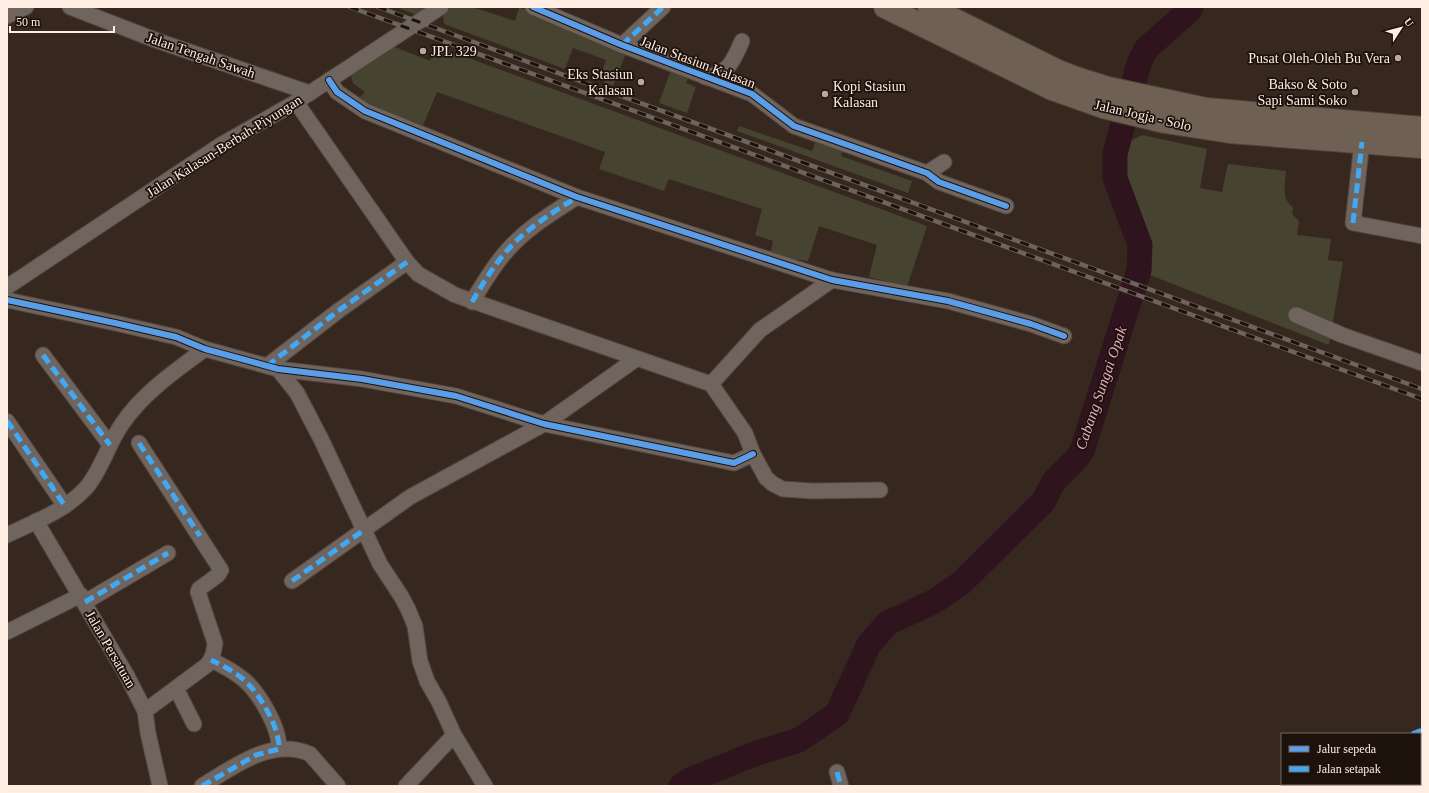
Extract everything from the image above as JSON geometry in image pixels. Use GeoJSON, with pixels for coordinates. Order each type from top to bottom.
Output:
{"type":"FeatureCollection","features":[{"type":"Feature","properties":{"kind":"highway","name":"Jalan Jogja - Solo"},"geometry":{"type":"LineString","coordinates":[[884,7],[1052,89],[1106,98],[1166,112],[1230,132],[1422,147]]}},
{"type":"Feature","properties":{"kind":"highway","name":"Jalan Jogja - Solo"},"geometry":{"type":"LineString","coordinates":[[929,7],[1058,71],[1079,79],[1106,98]]}},
{"type":"Feature","properties":{"kind":"highway","name":"Jalan Jogja - Solo"},"geometry":{"type":"LineString","coordinates":[[1166,112],[1223,111],[1422,128]]}},
{"type":"Feature","properties":{"kind":"street"},"geometry":{"type":"LineString","coordinates":[[7,16],[26,7]]}},
{"type":"Feature","properties":{"kind":"street","name":"Jalan Tengah Sawah"},"geometry":{"type":"LineString","coordinates":[[70,7],[158,41],[310,93]]}},
{"type":"Feature","properties":{"kind":"street","name":"Jalan Kalasan-Berbah-Piyungan"},"geometry":{"type":"LineString","coordinates":[[7,286],[219,146],[296,102],[441,7]]}},
{"type":"Feature","properties":{"kind":"street","name":"Jalan Stasiun Kalasan"},"geometry":{"type":"LineString","coordinates":[[533,7],[622,45],[752,94],[794,126],[927,173],[939,182],[1006,206]]}},
{"type":"Feature","properties":{"kind":"street"},"geometry":{"type":"LineString","coordinates":[[622,45],[663,7]]}},
{"type":"Feature","properties":{"kind":"street"},"geometry":{"type":"LineString","coordinates":[[705,77],[716,76],[726,70],[734,59],[742,41]]}},
{"type":"Feature","properties":{"kind":"street"},"geometry":{"type":"LineString","coordinates":[[329,80],[337,92],[365,111],[577,197],[832,280],[948,301],[1031,324],[1064,336]]}},
{"type":"Feature","properties":{"kind":"street"},"geometry":{"type":"LineString","coordinates":[[296,102],[407,262],[418,274],[435,285],[472,302],[712,384],[744,433],[766,478],[773,484],[783,489],[812,491],[880,490]]}},
{"type":"Feature","properties":{"kind":"street"},"geometry":{"type":"LineString","coordinates":[[1362,142],[1353,223],[1422,236]]}},
{"type":"Feature","properties":{"kind":"street"},"geometry":{"type":"LineString","coordinates":[[927,173],[944,162]]}},
{"type":"Feature","properties":{"kind":"street"},"geometry":{"type":"LineString","coordinates":[[472,302],[499,260],[514,244],[551,214],[577,197]]}},
{"type":"Feature","properties":{"kind":"street"},"geometry":{"type":"LineString","coordinates":[[274,364],[342,308],[407,262]]}},
{"type":"Feature","properties":{"kind":"street"},"geometry":{"type":"LineString","coordinates":[[712,384],[760,330],[832,280]]}},
{"type":"Feature","properties":{"kind":"street"},"geometry":{"type":"LineString","coordinates":[[7,300],[168,335],[205,349],[274,364],[456,396],[544,424],[734,463],[753,454]]}},
{"type":"Feature","properties":{"kind":"street"},"geometry":{"type":"LineString","coordinates":[[1296,316],[1342,335],[1422,363]]}},
{"type":"Feature","properties":{"kind":"street"},"geometry":{"type":"LineString","coordinates":[[7,535],[65,506],[86,488],[94,476],[120,426],[134,407],[170,375],[205,349]]}},
{"type":"Feature","properties":{"kind":"street"},"geometry":{"type":"LineString","coordinates":[[43,355],[110,445]]}},
{"type":"Feature","properties":{"kind":"street"},"geometry":{"type":"LineString","coordinates":[[292,581],[410,497],[544,424],[636,359]]}},
{"type":"Feature","properties":{"kind":"street"},"geometry":{"type":"LineString","coordinates":[[274,364],[296,393],[321,439],[380,564],[408,609],[415,626],[420,661],[428,682],[454,735],[485,786]]}},
{"type":"Feature","properties":{"kind":"street"},"geometry":{"type":"LineString","coordinates":[[7,421],[65,506]]}},
{"type":"Feature","properties":{"kind":"street"},"geometry":{"type":"LineString","coordinates":[[139,443],[221,570],[218,575],[198,592],[215,643],[211,660],[145,711]]}},
{"type":"Feature","properties":{"kind":"street","name":"Jalan Persatuan"},"geometry":{"type":"LineString","coordinates":[[36,521],[83,599],[126,674],[145,711],[148,733],[160,786]]}},
{"type":"Feature","properties":{"kind":"street"},"geometry":{"type":"LineString","coordinates":[[7,632],[83,599],[168,554]]}},
{"type":"Feature","properties":{"kind":"street"},"geometry":{"type":"LineString","coordinates":[[211,660],[234,672],[244,680],[255,693],[268,712],[280,744],[279,749]]}},
{"type":"Feature","properties":{"kind":"street"},"geometry":{"type":"LineString","coordinates":[[176,688],[194,724]]}},
{"type":"Feature","properties":{"kind":"street"},"geometry":{"type":"LineString","coordinates":[[406,786],[454,735]]}},
{"type":"Feature","properties":{"kind":"street"},"geometry":{"type":"LineString","coordinates":[[202,786],[256,755],[279,749],[310,754],[338,786]]}},
{"type":"Feature","properties":{"kind":"shaded area"},"geometry":{"type":"Polygon","coordinates":[[[396,7],[427,7],[428,9],[417,15],[396,7]]]}},
{"type":"Feature","properties":{"kind":"shaded area"},"geometry":{"type":"Polygon","coordinates":[[[452,7],[472,7],[515,21],[519,8],[528,10],[627,51],[613,86],[604,83],[605,77],[601,75],[606,60],[573,48],[565,69],[444,24],[443,13],[452,7]]]}},
{"type":"Feature","properties":{"kind":"shaded area"},"geometry":{"type":"Polygon","coordinates":[[[436,46],[927,226],[907,287],[869,277],[877,245],[819,226],[808,261],[770,256],[773,241],[755,235],[762,209],[669,179],[664,191],[599,169],[605,152],[437,92],[422,128],[359,105],[358,99],[365,92],[353,83],[351,75],[395,47],[430,61],[436,46]]]}},
{"type":"Feature","properties":{"kind":"shaded area"},"geometry":{"type":"Polygon","coordinates":[[[672,67],[690,74],[686,83],[696,87],[687,113],[659,103],[672,67]]]}},
{"type":"Feature","properties":{"kind":"shaded area"},"geometry":{"type":"Polygon","coordinates":[[[739,126],[812,151],[817,138],[843,147],[841,156],[912,181],[908,193],[737,131],[739,126]]]}},
{"type":"Feature","properties":{"kind":"shaded area"},"geometry":{"type":"Polygon","coordinates":[[[1142,135],[1207,149],[1200,188],[1222,192],[1228,164],[1286,171],[1285,196],[1289,204],[1293,207],[1292,214],[1299,221],[1297,235],[1331,239],[1328,260],[1343,262],[1329,345],[1137,270],[1133,266],[1131,260],[1134,240],[1125,201],[1123,164],[1120,163],[1119,156],[1121,146],[1142,135]]]}},
{"type":"Feature","properties":{"kind":"waterway","name":"Cabang Sungai Opak"},"geometry":{"type":"LineString","coordinates":[[681,786],[690,780],[754,754],[799,740],[837,714],[869,644],[888,623],[935,601],[960,584],[1043,502],[1054,481],[1082,451],[1139,270],[1140,245],[1115,178],[1115,154],[1139,63],[1146,49],[1190,10],[1191,7]]}},
{"type":"Feature","properties":{"kind":"railway"},"geometry":{"type":"LineString","coordinates":[[350,7],[1422,399]]}},
{"type":"Feature","properties":{"kind":"railway"},"geometry":{"type":"LineString","coordinates":[[378,7],[1422,389]]}},
{"type":"Feature","properties":{"kind":"marked path"},"geometry":{"type":"LineString","coordinates":[[622,45],[663,7]]}},
{"type":"Feature","properties":{"kind":"marked path"},"geometry":{"type":"LineString","coordinates":[[1353,223],[1362,142]]}},
{"type":"Feature","properties":{"kind":"marked path"},"geometry":{"type":"LineString","coordinates":[[472,302],[491,271],[513,245],[539,222],[577,197]]}},
{"type":"Feature","properties":{"kind":"marked path"},"geometry":{"type":"LineString","coordinates":[[267,366],[338,311],[407,262]]}},
{"type":"Feature","properties":{"kind":"marked path"},"geometry":{"type":"LineString","coordinates":[[43,355],[110,445]]}},
{"type":"Feature","properties":{"kind":"marked path"},"geometry":{"type":"LineString","coordinates":[[7,421],[65,506]]}},
{"type":"Feature","properties":{"kind":"marked path"},"geometry":{"type":"LineString","coordinates":[[139,443],[200,536]]}},
{"type":"Feature","properties":{"kind":"marked path"},"geometry":{"type":"LineString","coordinates":[[292,581],[364,530]]}},
{"type":"Feature","properties":{"kind":"marked path"},"geometry":{"type":"LineString","coordinates":[[85,602],[168,553]]}},
{"type":"Feature","properties":{"kind":"marked path"},"geometry":{"type":"LineString","coordinates":[[202,786],[256,755],[279,749],[276,731],[272,721],[256,692],[239,676],[211,660]]}},
{"type":"Feature","properties":{"kind":"marked path"},"geometry":{"type":"LineString","coordinates":[[1414,733],[1422,730]]}},
{"type":"Feature","properties":{"kind":"marked path"},"geometry":{"type":"LineString","coordinates":[[837,772],[841,786]]}},
{"type":"Feature","properties":{"kind":"cycle path"},"geometry":{"type":"LineString","coordinates":[[533,7],[622,45],[752,94],[794,126],[927,173],[939,182],[1006,206]]}},
{"type":"Feature","properties":{"kind":"cycle path"},"geometry":{"type":"LineString","coordinates":[[329,80],[337,92],[365,111],[577,197],[832,280],[948,301],[1031,324],[1064,336]]}},
{"type":"Feature","properties":{"kind":"cycle path"},"geometry":{"type":"LineString","coordinates":[[7,300],[176,337],[205,349],[278,369],[362,379],[456,396],[544,424],[734,463],[753,454]]}},
{"type":"Feature","properties":{"kind":"place","name":"JPL 329"},"geometry":{"type":"Point","coordinates":[423,51]}},
{"type":"Feature","properties":{"kind":"place","name":"Pusat Oleh-Oleh Bu Vera"},"geometry":{"type":"Point","coordinates":[1398,58]}},
{"type":"Feature","properties":{"kind":"place","name":"Eks Stasiun Kalasan"},"geometry":{"type":"Point","coordinates":[641,82]}},
{"type":"Feature","properties":{"kind":"place","name":"Bakso & Soto Sapi Sami Soko"},"geometry":{"type":"Point","coordinates":[1355,92]}},
{"type":"Feature","properties":{"kind":"place","name":"Kopi Stasiun Kalasan"},"geometry":{"type":"Point","coordinates":[825,94]}}]}
